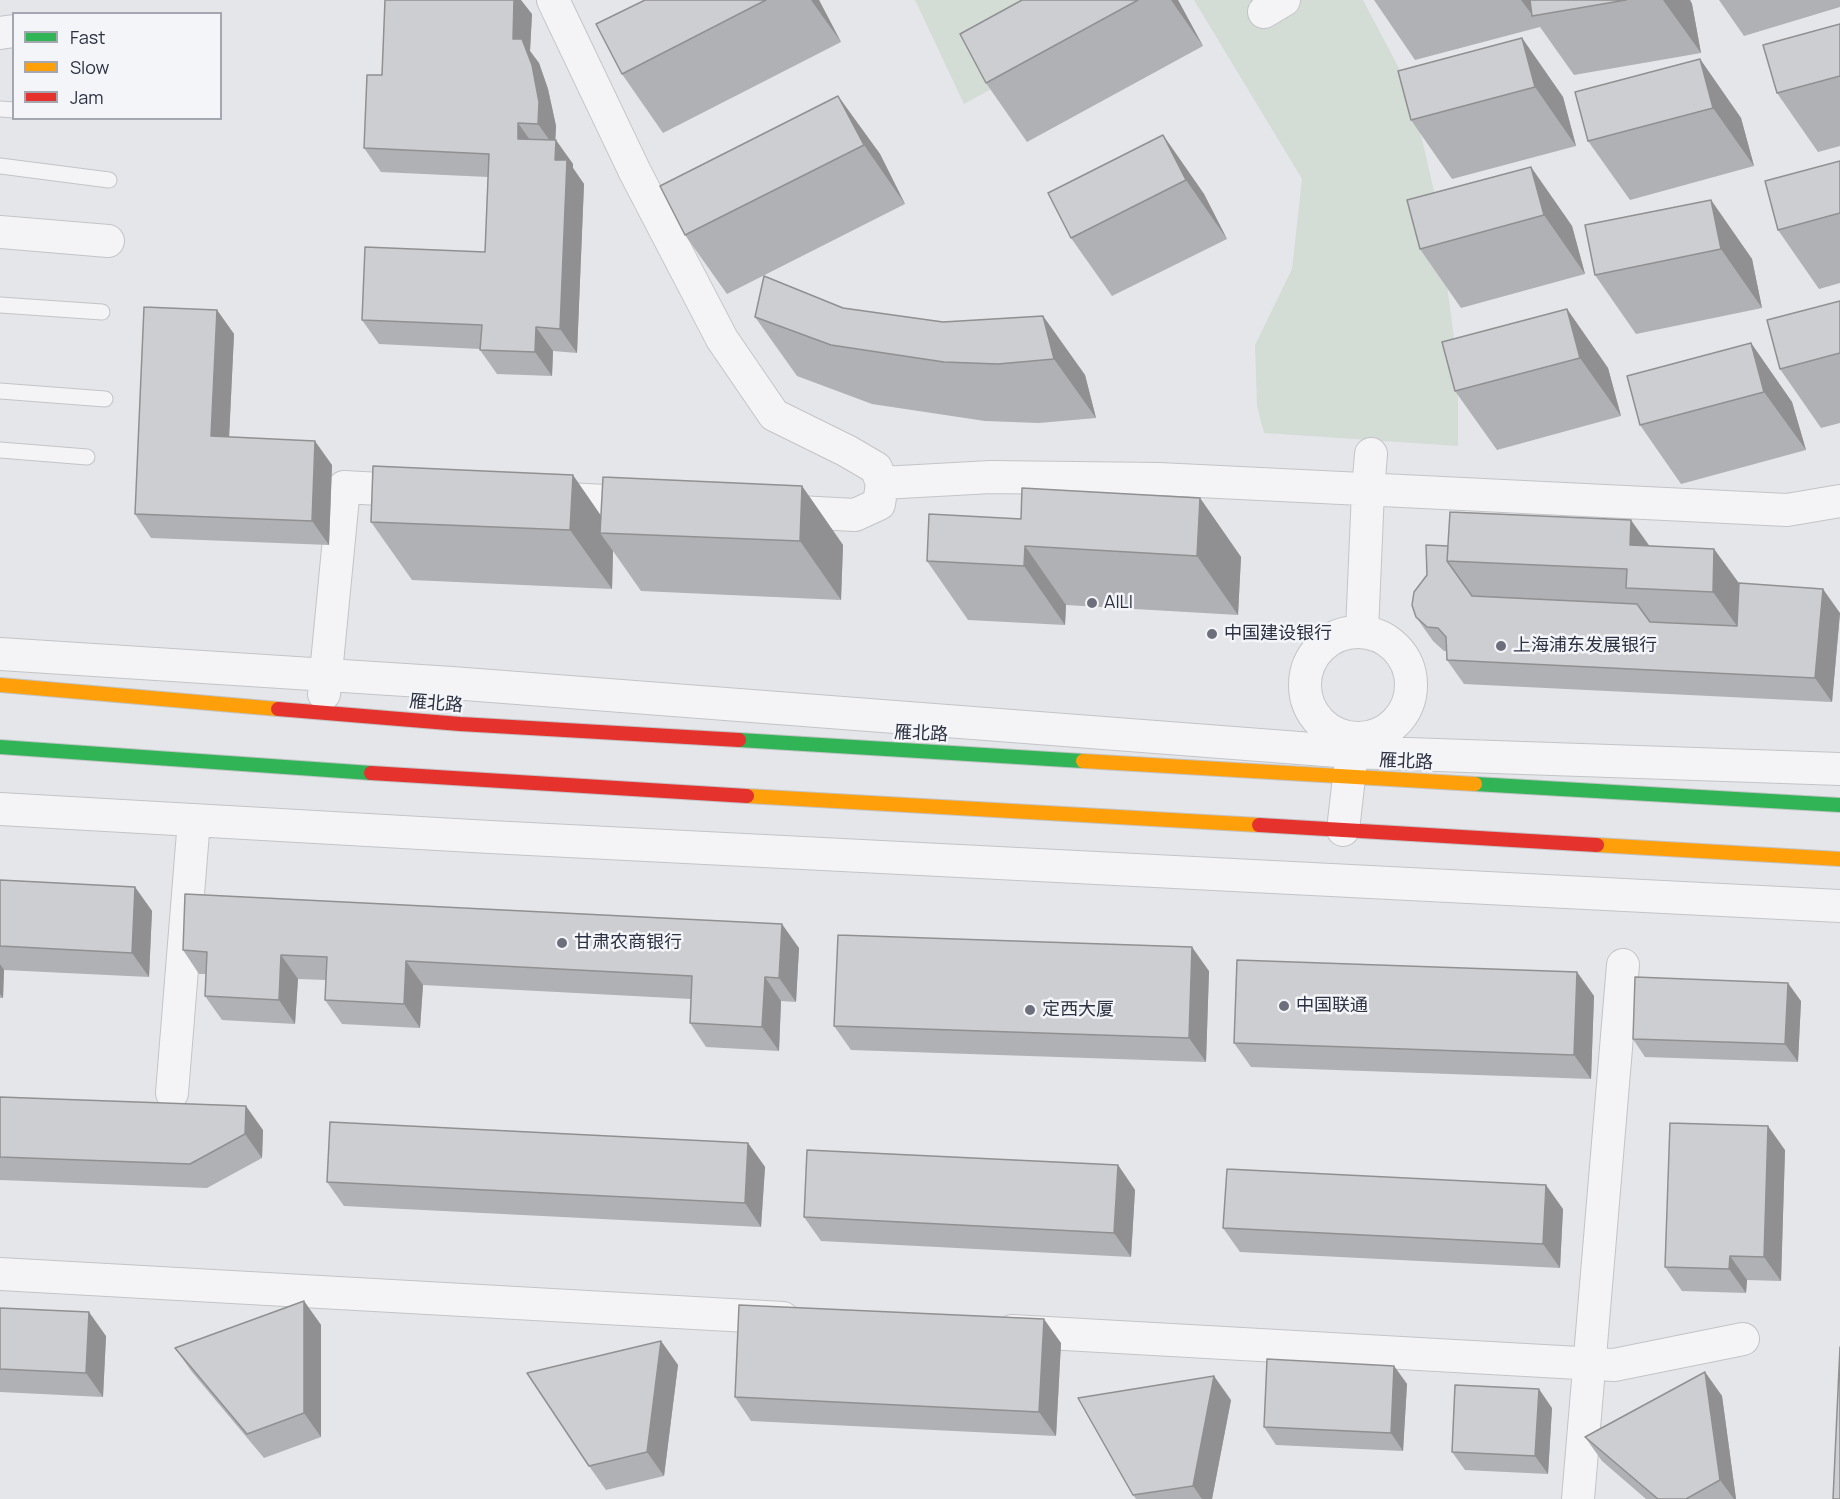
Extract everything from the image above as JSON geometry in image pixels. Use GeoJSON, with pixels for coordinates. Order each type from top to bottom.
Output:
{"type":"FeatureCollection","features":[{"type":"Feature","properties":{"kind":"main road","name":"雁北路"},"geometry":{"type":"LineString","coordinates":[[0,684],[471,725],[1352,756],[1840,805]]}},
{"type":"Feature","properties":{"kind":"main road"},"geometry":{"type":"LineString","coordinates":[[0,747],[485,780],[1840,859]]}},
{"type":"Feature","properties":{"kind":"street"},"geometry":{"type":"LineString","coordinates":[[553,0],[635,172],[722,339],[774,415],[848,450],[876,468],[882,483],[879,504],[855,515],[748,509]]}},
{"type":"Feature","properties":{"kind":"street"},"geometry":{"type":"LineString","coordinates":[[0,232],[108,242]]}},
{"type":"Feature","properties":{"kind":"street"},"geometry":{"type":"LineString","coordinates":[[1362,631],[1371,454]]}},
{"type":"Feature","properties":{"kind":"street"},"geometry":{"type":"LineString","coordinates":[[882,483],[991,477],[1160,479],[1787,510],[1840,501]]}},
{"type":"Feature","properties":{"kind":"street"},"geometry":{"type":"LineString","coordinates":[[322,713],[344,487],[439,492]]}},
{"type":"Feature","properties":{"kind":"street"},"geometry":{"type":"LineString","coordinates":[[522,496],[677,505]]}},
{"type":"Feature","properties":{"kind":"street"},"geometry":{"type":"LineString","coordinates":[[1343,830],[1352,756],[1375,736],[1393,726],[1406,709],[1412,689],[1409,668],[1399,650],[1382,637],[1362,631],[1341,634],[1323,644],[1310,661],[1304,681],[1307,702],[1317,720],[1334,733],[1352,756]]}},
{"type":"Feature","properties":{"kind":"street"},"geometry":{"type":"LineString","coordinates":[[0,654],[326,675],[1352,756],[1840,770]]}},
{"type":"Feature","properties":{"kind":"street"},"geometry":{"type":"LineString","coordinates":[[0,808],[561,841],[1840,906]]}},
{"type":"Feature","properties":{"kind":"street"},"geometry":{"type":"LineString","coordinates":[[172,1093],[194,820]]}},
{"type":"Feature","properties":{"kind":"street"},"geometry":{"type":"LineString","coordinates":[[1578,1499],[1623,965]]}},
{"type":"Feature","properties":{"kind":"street"},"geometry":{"type":"LineString","coordinates":[[0,1274],[807,1320]]}},
{"type":"Feature","properties":{"kind":"street"},"geometry":{"type":"LineString","coordinates":[[985,1330],[1614,1365],[1743,1339]]}},
{"type":"Feature","properties":{"kind":"lane"},"geometry":{"type":"LineString","coordinates":[[0,166],[109,180]]}},
{"type":"Feature","properties":{"kind":"lane"},"geometry":{"type":"LineString","coordinates":[[0,305],[102,312]]}},
{"type":"Feature","properties":{"kind":"lane"},"geometry":{"type":"LineString","coordinates":[[0,391],[105,399]]}},
{"type":"Feature","properties":{"kind":"lane"},"geometry":{"type":"LineString","coordinates":[[0,450],[87,457]]}},
{"type":"Feature","properties":{"kind":"shaded area"},"geometry":{"type":"Polygon","coordinates":[[[915,0],[1154,0],[964,104],[915,0]]]}},
{"type":"Feature","properties":{"kind":"shaded area"},"geometry":{"type":"Polygon","coordinates":[[[1194,0],[1363,0],[1411,91],[1436,200],[1458,369],[1458,446],[1264,433],[1257,406],[1255,345],[1292,269],[1302,179],[1194,0]]]}},
{"type":"Feature","properties":{"kind":"building"},"geometry":{"type":"Polygon","coordinates":[[[385,0],[514,0],[513,39],[522,39],[532,65],[539,102],[538,124],[518,123],[518,139],[556,140],[555,160],[567,160],[560,329],[536,327],[535,352],[480,350],[482,325],[362,320],[365,247],[485,252],[489,154],[364,148],[367,75],[382,75],[385,0]]]}},
{"type":"Feature","properties":{"kind":"building"},"geometry":{"type":"Polygon","coordinates":[[[645,0],[766,0],[622,74],[596,24],[645,0]]]}},
{"type":"Feature","properties":{"kind":"building"},"geometry":{"type":"Polygon","coordinates":[[[1022,0],[1138,0],[986,83],[960,34],[1022,0]]]}},
{"type":"Feature","properties":{"kind":"building"},"geometry":{"type":"Polygon","coordinates":[[[1530,0],[1626,0],[1532,16],[1530,0]]]}},
{"type":"Feature","properties":{"kind":"building"},"geometry":{"type":"Polygon","coordinates":[[[1840,24],[1840,76],[1777,93],[1763,45],[1840,24]]]}},
{"type":"Feature","properties":{"kind":"building"},"geometry":{"type":"Polygon","coordinates":[[[1522,38],[1535,87],[1411,120],[1398,71],[1522,38]]]}},
{"type":"Feature","properties":{"kind":"building"},"geometry":{"type":"Polygon","coordinates":[[[1700,59],[1713,108],[1588,141],[1575,92],[1700,59]]]}},
{"type":"Feature","properties":{"kind":"building"},"geometry":{"type":"Polygon","coordinates":[[[838,96],[864,145],[685,235],[660,186],[838,96]]]}},
{"type":"Feature","properties":{"kind":"building"},"geometry":{"type":"Polygon","coordinates":[[[1163,135],[1186,180],[1071,238],[1048,193],[1163,135]]]}},
{"type":"Feature","properties":{"kind":"building"},"geometry":{"type":"Polygon","coordinates":[[[1840,161],[1840,213],[1778,230],[1765,181],[1840,161]]]}},
{"type":"Feature","properties":{"kind":"building"},"geometry":{"type":"Polygon","coordinates":[[[1531,167],[1544,215],[1420,249],[1407,200],[1531,167]]]}},
{"type":"Feature","properties":{"kind":"building"},"geometry":{"type":"Polygon","coordinates":[[[1711,200],[1721,249],[1595,275],[1585,225],[1711,200]]]}},
{"type":"Feature","properties":{"kind":"building"},"geometry":{"type":"Polygon","coordinates":[[[764,276],[843,308],[943,322],[1043,316],[1054,359],[998,364],[944,362],[831,345],[755,317],[764,276]]]}},
{"type":"Feature","properties":{"kind":"building"},"geometry":{"type":"Polygon","coordinates":[[[1840,301],[1840,353],[1780,369],[1767,320],[1840,301]]]}},
{"type":"Feature","properties":{"kind":"building"},"geometry":{"type":"Polygon","coordinates":[[[144,307],[217,310],[211,436],[315,441],[312,521],[135,514],[144,307]]]}},
{"type":"Feature","properties":{"kind":"building"},"geometry":{"type":"Polygon","coordinates":[[[1567,309],[1580,358],[1455,391],[1442,342],[1567,309]]]}},
{"type":"Feature","properties":{"kind":"building"},"geometry":{"type":"Polygon","coordinates":[[[1751,343],[1764,392],[1640,425],[1627,376],[1751,343]]]}},
{"type":"Feature","properties":{"kind":"building"},"geometry":{"type":"Polygon","coordinates":[[[373,466],[573,475],[570,530],[371,522],[373,466]]]}},
{"type":"Feature","properties":{"kind":"building"},"geometry":{"type":"Polygon","coordinates":[[[603,477],[802,486],[800,541],[600,533],[603,477]]]}},
{"type":"Feature","properties":{"kind":"building"},"geometry":{"type":"Polygon","coordinates":[[[1022,488],[1200,498],[1197,556],[1025,546],[1024,566],[927,561],[929,514],[1021,519],[1022,488]]]}},
{"type":"Feature","properties":{"kind":"building"},"geometry":{"type":"Polygon","coordinates":[[[1450,512],[1631,520],[1630,545],[1714,549],[1713,592],[1626,588],[1627,569],[1447,561],[1450,512]]]}},
{"type":"Feature","properties":{"kind":"building"},"geometry":{"type":"Polygon","coordinates":[[[1426,545],[1448,546],[1447,561],[1472,596],[1637,604],[1650,622],[1737,626],[1739,583],[1823,589],[1815,678],[1447,660],[1446,637],[1438,628],[1427,627],[1416,617],[1412,605],[1414,592],[1427,575],[1426,545]]]}},
{"type":"Feature","properties":{"kind":"building"},"geometry":{"type":"Polygon","coordinates":[[[0,880],[135,887],[132,953],[0,946],[0,880]]]}},
{"type":"Feature","properties":{"kind":"building"},"geometry":{"type":"Polygon","coordinates":[[[185,894],[782,924],[779,978],[765,977],[762,1027],[690,1023],[692,976],[406,961],[404,1004],[325,1000],[327,957],[281,955],[279,1000],[205,996],[207,952],[183,950],[185,894]]]}},
{"type":"Feature","properties":{"kind":"building","name":"定西大厦"},"geometry":{"type":"Polygon","coordinates":[[[838,935],[1192,947],[1189,1038],[834,1026],[838,935]]]}},
{"type":"Feature","properties":{"kind":"building"},"geometry":{"type":"Polygon","coordinates":[[[1237,960],[1577,972],[1574,1055],[1234,1043],[1237,960]]]}},
{"type":"Feature","properties":{"kind":"building"},"geometry":{"type":"Polygon","coordinates":[[[1635,977],[1788,983],[1785,1044],[1633,1039],[1635,977]]]}},
{"type":"Feature","properties":{"kind":"building"},"geometry":{"type":"Polygon","coordinates":[[[0,1097],[246,1106],[245,1134],[190,1164],[0,1157],[0,1097]]]}},
{"type":"Feature","properties":{"kind":"building"},"geometry":{"type":"Polygon","coordinates":[[[330,1122],[748,1143],[745,1203],[327,1182],[330,1122]]]}},
{"type":"Feature","properties":{"kind":"building"},"geometry":{"type":"Polygon","coordinates":[[[1670,1123],[1768,1126],[1764,1257],[1730,1256],[1729,1269],[1665,1267],[1670,1123]]]}},
{"type":"Feature","properties":{"kind":"building"},"geometry":{"type":"Polygon","coordinates":[[[807,1150],[1118,1165],[1114,1233],[804,1217],[807,1150]]]}},
{"type":"Feature","properties":{"kind":"building"},"geometry":{"type":"Polygon","coordinates":[[[1227,1169],[1546,1185],[1543,1244],[1223,1228],[1227,1169]]]}},
{"type":"Feature","properties":{"kind":"building"},"geometry":{"type":"Polygon","coordinates":[[[304,1301],[304,1413],[247,1434],[175,1348],[304,1301]]]}},
{"type":"Feature","properties":{"kind":"building"},"geometry":{"type":"Polygon","coordinates":[[[739,1305],[1044,1319],[1039,1412],[735,1397],[739,1305]]]}},
{"type":"Feature","properties":{"kind":"building"},"geometry":{"type":"Polygon","coordinates":[[[0,1308],[89,1312],[86,1373],[0,1369],[0,1308]]]}},
{"type":"Feature","properties":{"kind":"building"},"geometry":{"type":"Polygon","coordinates":[[[661,1341],[647,1452],[589,1466],[527,1373],[661,1341]]]}},
{"type":"Feature","properties":{"kind":"building"},"geometry":{"type":"Polygon","coordinates":[[[1840,1347],[1840,1499],[1833,1499],[1840,1347]]]}},
{"type":"Feature","properties":{"kind":"building"},"geometry":{"type":"Polygon","coordinates":[[[1267,1359],[1394,1366],[1391,1433],[1264,1427],[1267,1359]]]}},
{"type":"Feature","properties":{"kind":"building"},"geometry":{"type":"Polygon","coordinates":[[[1705,1372],[1720,1480],[1686,1499],[1658,1499],[1585,1437],[1705,1372]]]}},
{"type":"Feature","properties":{"kind":"building"},"geometry":{"type":"Polygon","coordinates":[[[1214,1376],[1193,1486],[1133,1495],[1078,1398],[1214,1376]]]}},
{"type":"Feature","properties":{"kind":"building"},"geometry":{"type":"Polygon","coordinates":[[[1455,1385],[1539,1389],[1535,1456],[1452,1452],[1455,1385]]]}},
{"type":"Feature","properties":{"kind":"traffic: fast"},"geometry":{"type":"LineString","coordinates":[[739,740],[1083,761]]}},
{"type":"Feature","properties":{"kind":"traffic: fast"},"geometry":{"type":"LineString","coordinates":[[0,747],[371,773]]}},
{"type":"Feature","properties":{"kind":"traffic: fast"},"geometry":{"type":"LineString","coordinates":[[1475,784],[1840,805]]}},
{"type":"Feature","properties":{"kind":"traffic: slow"},"geometry":{"type":"LineString","coordinates":[[0,685],[278,709]]}},
{"type":"Feature","properties":{"kind":"traffic: slow"},"geometry":{"type":"LineString","coordinates":[[1083,761],[1475,784]]}},
{"type":"Feature","properties":{"kind":"traffic: slow"},"geometry":{"type":"LineString","coordinates":[[747,796],[1259,825]]}},
{"type":"Feature","properties":{"kind":"traffic: slow"},"geometry":{"type":"LineString","coordinates":[[1597,845],[1840,859]]}},
{"type":"Feature","properties":{"kind":"traffic: jam"},"geometry":{"type":"LineString","coordinates":[[278,709],[460,724],[739,740]]}},
{"type":"Feature","properties":{"kind":"traffic: jam"},"geometry":{"type":"LineString","coordinates":[[371,773],[747,796]]}},
{"type":"Feature","properties":{"kind":"traffic: jam"},"geometry":{"type":"LineString","coordinates":[[1259,825],[1597,845]]}},
{"type":"Feature","properties":{"kind":"place","name":"AILI"},"geometry":{"type":"Point","coordinates":[1092,603]}},
{"type":"Feature","properties":{"kind":"place","name":"中国建设银行"},"geometry":{"type":"Point","coordinates":[1212,634]}},
{"type":"Feature","properties":{"kind":"place","name":"上海浦东发展银行"},"geometry":{"type":"Point","coordinates":[1501,646]}},
{"type":"Feature","properties":{"kind":"place","name":"甘肃农商银行"},"geometry":{"type":"Point","coordinates":[562,943]}},
{"type":"Feature","properties":{"kind":"place","name":"中国联通"},"geometry":{"type":"Point","coordinates":[1284,1006]}},
{"type":"Feature","properties":{"kind":"place","name":"定西大厦"},"geometry":{"type":"Point","coordinates":[1030,1010]}}]}
